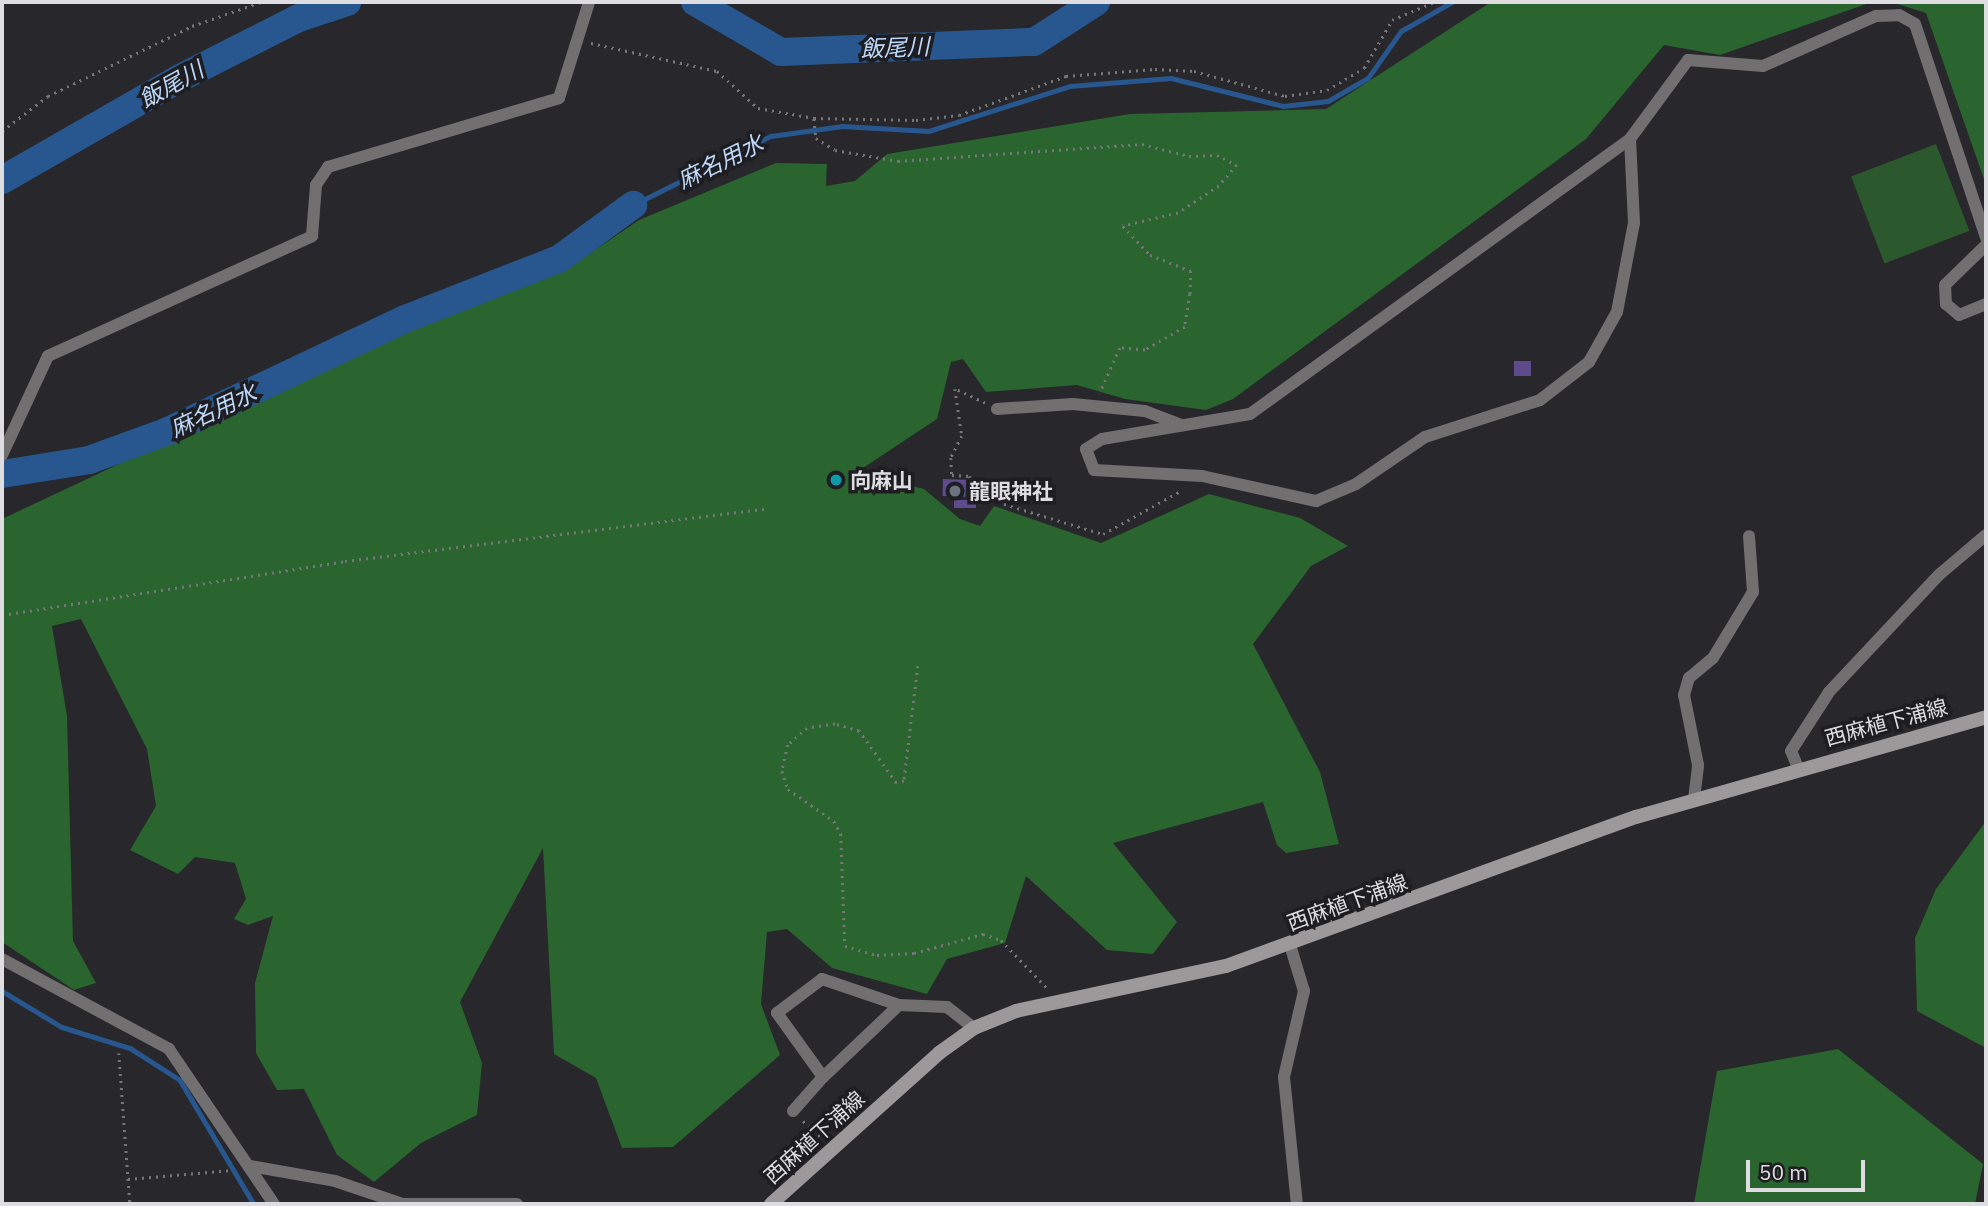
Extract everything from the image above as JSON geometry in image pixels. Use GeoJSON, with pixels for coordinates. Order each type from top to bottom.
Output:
{"type":"FeatureCollection","features":[{"type":"Feature","properties":{"kind":"main road","name":"西麻植下浦線"},"geometry":{"type":"LineString","coordinates":[[771,1204],[974,1028],[1058,1000],[1201,972],[1290,945],[1694,799],[1986,717]]}},
{"type":"Feature","properties":{"kind":"street"},"geometry":{"type":"LineString","coordinates":[[2,455],[48,356],[312,236],[316,185],[328,167],[544,107],[559,98],[575,35],[589,2]]}},
{"type":"Feature","properties":{"kind":"street"},"geometry":{"type":"LineString","coordinates":[[1630,139],[1634,223],[1617,312],[1589,362],[1562,385],[1494,419],[1425,437],[1356,484],[1316,502],[1202,476],[1094,470],[1086,449],[1102,439],[1250,414],[1630,139],[1688,60],[1763,66],[1876,16],[1899,15],[1915,24],[1986,237]]}},
{"type":"Feature","properties":{"kind":"street"},"geometry":{"type":"LineString","coordinates":[[1986,245],[1945,285],[1946,304],[1959,315],[1986,304]]}},
{"type":"Feature","properties":{"kind":"street"},"geometry":{"type":"LineString","coordinates":[[997,409],[1097,406],[1144,411],[1184,426]]}},
{"type":"Feature","properties":{"kind":"street"},"geometry":{"type":"LineString","coordinates":[[1798,768],[1791,751],[1829,692],[1940,574],[1986,535]]}},
{"type":"Feature","properties":{"kind":"street"},"geometry":{"type":"LineString","coordinates":[[1694,799],[1698,765],[1684,695],[1689,678],[1713,657],[1753,592],[1749,536]]}},
{"type":"Feature","properties":{"kind":"street"},"geometry":{"type":"LineString","coordinates":[[1290,945],[1304,991],[1284,1077],[1297,1204]]}},
{"type":"Feature","properties":{"kind":"street"},"geometry":{"type":"LineString","coordinates":[[2,959],[169,1049],[274,1204]]}},
{"type":"Feature","properties":{"kind":"street"},"geometry":{"type":"LineString","coordinates":[[823,1077],[777,1013],[822,979],[899,1005],[947,1007],[974,1028]]}},
{"type":"Feature","properties":{"kind":"street"},"geometry":{"type":"LineString","coordinates":[[793,1111],[823,1077],[899,1005]]}},
{"type":"Feature","properties":{"kind":"street"},"geometry":{"type":"LineString","coordinates":[[250,1166],[335,1181],[403,1204],[517,1204]]}},
{"type":"Feature","properties":{"kind":"path"},"geometry":{"type":"LineString","coordinates":[[2,131],[48,96],[192,26],[261,2]]}},
{"type":"Feature","properties":{"kind":"path"},"geometry":{"type":"LineString","coordinates":[[575,35],[717,71],[758,107],[814,118],[959,115],[1066,76],[1155,69],[1194,71],[1285,96],[1327,90],[1364,68],[1392,20],[1434,2]]}},
{"type":"Feature","properties":{"kind":"path"},"geometry":{"type":"LineString","coordinates":[[814,118],[816,138],[835,150],[898,162],[1142,144],[1189,156],[1217,155],[1237,165],[1219,186],[1178,212],[1123,226],[1150,255],[1191,271],[1190,294],[1185,327],[1145,350],[1120,348],[1105,370],[1097,406]]}},
{"type":"Feature","properties":{"kind":"path"},"geometry":{"type":"LineString","coordinates":[[997,409],[955,388],[962,436],[951,458],[952,475],[970,477],[972,489],[1004,504],[1075,528],[1103,534],[1157,508],[1202,476]]}},
{"type":"Feature","properties":{"kind":"path"},"geometry":{"type":"LineString","coordinates":[[2,615],[345,561],[765,509]]}},
{"type":"Feature","properties":{"kind":"path"},"geometry":{"type":"LineString","coordinates":[[918,666],[904,781],[896,783],[859,731],[835,724],[807,728],[788,746],[782,771],[788,789],[834,821],[841,834],[845,946],[877,955],[914,953],[983,934],[1001,940],[1058,1000]]}},
{"type":"Feature","properties":{"kind":"path"},"geometry":{"type":"LineString","coordinates":[[120,1053],[130,1204]]}},
{"type":"Feature","properties":{"kind":"path"},"geometry":{"type":"LineString","coordinates":[[793,1111],[816,1136],[839,1143]]}},
{"type":"Feature","properties":{"kind":"path"},"geometry":{"type":"LineString","coordinates":[[128,1179],[228,1171]]}},
{"type":"Feature","properties":{"kind":"green space"},"geometry":{"type":"Polygon","coordinates":[[[1491,2],[1872,2],[1720,55],[1664,45],[1586,139],[1233,399],[1206,410],[1125,399],[1077,385],[986,392],[963,359],[951,362],[937,419],[857,472],[924,489],[960,519],[980,526],[994,506],[1101,543],[1209,494],[1300,518],[1348,546],[1311,566],[1253,644],[1320,772],[1339,844],[1286,853],[1277,845],[1263,802],[1113,843],[1177,922],[1153,954],[1107,950],[1026,876],[1005,943],[947,959],[927,994],[832,968],[787,929],[767,932],[761,1004],[780,1055],[673,1147],[622,1148],[596,1078],[554,1054],[543,848],[460,1002],[482,1063],[477,1115],[421,1143],[374,1182],[337,1155],[304,1089],[277,1090],[256,1053],[255,983],[273,916],[248,925],[234,919],[246,899],[235,863],[195,857],[178,874],[130,850],[156,806],[147,749],[81,619],[52,626],[67,716],[73,941],[96,983],[74,990],[2,942],[2,519],[389,337],[573,265],[639,220],[776,163],[827,164],[826,186],[855,181],[887,154],[1130,114],[1326,109],[1491,2]]]}},
{"type":"Feature","properties":{"kind":"green space"},"geometry":{"type":"Polygon","coordinates":[[[1891,2],[1986,2],[1986,185],[1926,13],[1891,2]]]}},
{"type":"Feature","properties":{"kind":"green space"},"geometry":{"type":"Polygon","coordinates":[[[1936,144],[1969,231],[1884,263],[1851,177],[1936,144]]]}},
{"type":"Feature","properties":{"kind":"green space"},"geometry":{"type":"Polygon","coordinates":[[[1986,821],[1986,1048],[1917,1011],[1915,938],[1936,889],[1986,821]]]}},
{"type":"Feature","properties":{"kind":"green space"},"geometry":{"type":"Polygon","coordinates":[[[1838,1049],[1983,1164],[1975,1204],[1694,1204],[1717,1071],[1838,1049]]]}},
{"type":"Feature","properties":{"kind":"building"},"geometry":{"type":"Polygon","coordinates":[[[1514,361],[1531,361],[1531,376],[1514,376],[1514,361]]]}},
{"type":"Feature","properties":{"kind":"building"},"geometry":{"type":"Polygon","coordinates":[[[943,479],[966,480],[965,497],[942,496],[943,479]]]}},
{"type":"Feature","properties":{"kind":"building"},"geometry":{"type":"Polygon","coordinates":[[[954,500],[976,500],[976,508],[954,508],[954,500]]]}},
{"type":"Feature","properties":{"kind":"waterway","name":"飯尾川"},"geometry":{"type":"LineString","coordinates":[[2,180],[180,78],[299,18],[347,2]]}},
{"type":"Feature","properties":{"kind":"waterway","name":"飯尾川"},"geometry":{"type":"LineString","coordinates":[[695,2],[781,52],[1034,42],[1096,2]]}},
{"type":"Feature","properties":{"kind":"waterway","name":"麻名用水"},"geometry":{"type":"LineString","coordinates":[[633,205],[771,136],[842,126],[929,131],[1070,86],[1171,78],[1283,106],[1328,101],[1368,78],[1401,31],[1452,2]]}},
{"type":"Feature","properties":{"kind":"waterway","name":"麻名用水"},"geometry":{"type":"LineString","coordinates":[[2,474],[89,460],[166,432],[405,319],[559,259],[633,205]]}},
{"type":"Feature","properties":{"kind":"waterway"},"geometry":{"type":"LineString","coordinates":[[2,991],[62,1027],[130,1048],[180,1080],[254,1204]]}},
{"type":"Feature","properties":{"kind":"place","name":"向麻山"},"geometry":{"type":"Point","coordinates":[836,480]}},
{"type":"Feature","properties":{"kind":"place","name":"龍眼神社"},"geometry":{"type":"Point","coordinates":[955,491]}}]}
